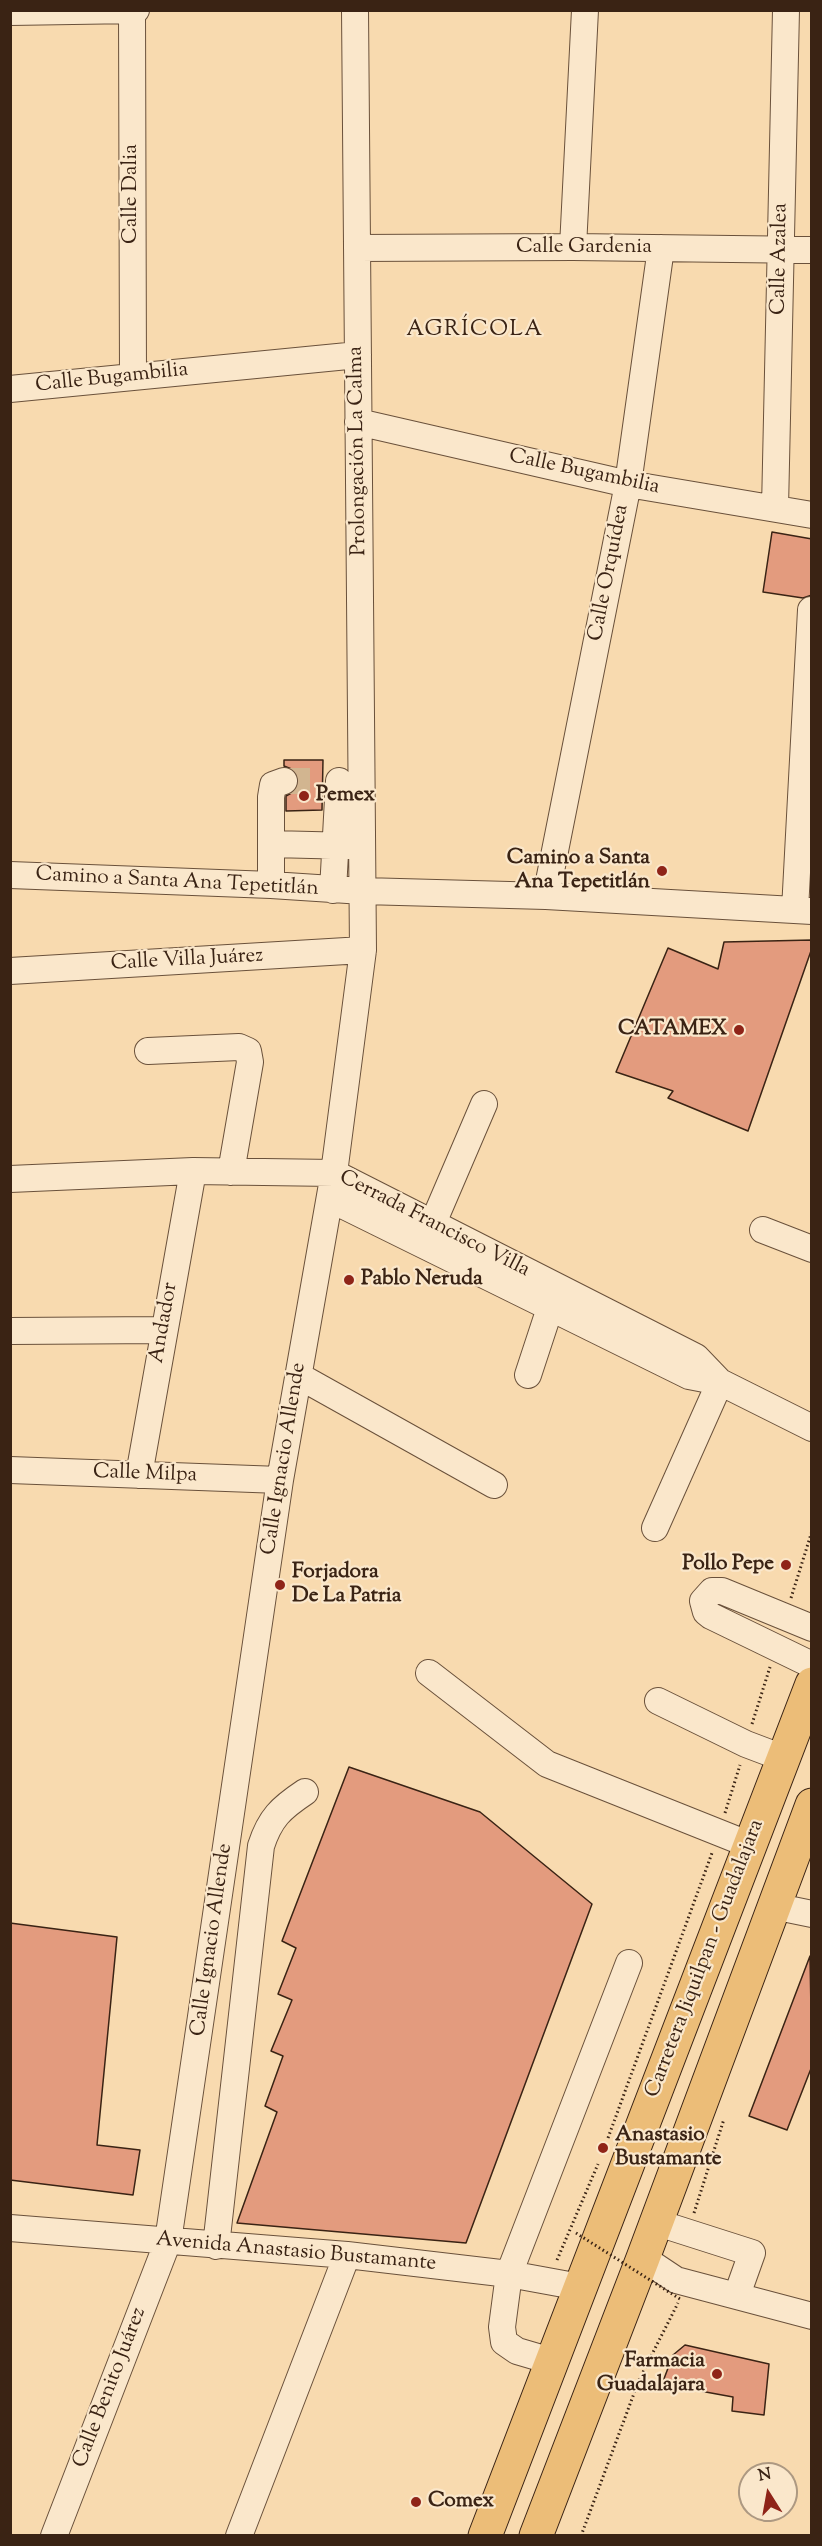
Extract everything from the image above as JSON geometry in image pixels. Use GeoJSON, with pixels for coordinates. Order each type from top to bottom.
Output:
{"type":"FeatureCollection","features":[{"type":"Feature","properties":{"kind":"highway","name":"Carretera Jiquilpan - Guadalajara"},"geometry":{"type":"LineString","coordinates":[[485,2535],[812,1684]]}},
{"type":"Feature","properties":{"kind":"highway","name":"Carretera Jiquilpan - Guadalajara"},"geometry":{"type":"LineString","coordinates":[[536,2535],[643,2258],[812,1805]]}},
{"type":"Feature","properties":{"kind":"street"},"geometry":{"type":"LineString","coordinates":[[10,12],[136,10]]}},
{"type":"Feature","properties":{"kind":"street","name":"Prolongación La Calma"},"geometry":{"type":"LineString","coordinates":[[355,10],[358,422],[341,781],[363,846],[363,891]]}},
{"type":"Feature","properties":{"kind":"street"},"geometry":{"type":"LineString","coordinates":[[573,246],[585,10]]}},
{"type":"Feature","properties":{"kind":"street","name":"Calle Azalea"},"geometry":{"type":"LineString","coordinates":[[775,508],[786,10]]}},
{"type":"Feature","properties":{"kind":"street","name":"Calle Dalia"},"geometry":{"type":"LineString","coordinates":[[132,11],[133,377]]}},
{"type":"Feature","properties":{"kind":"street","name":"Calle Gardenia"},"geometry":{"type":"LineString","coordinates":[[357,248],[573,246],[812,250]]}},
{"type":"Feature","properties":{"kind":"street","name":"Calle Orquídea"},"geometry":{"type":"LineString","coordinates":[[546,896],[628,484],[661,248]]}},
{"type":"Feature","properties":{"kind":"street","name":"Calle Bugambilia"},"geometry":{"type":"LineString","coordinates":[[10,389],[358,355]]}},
{"type":"Feature","properties":{"kind":"street","name":"Calle Bugambilia"},"geometry":{"type":"LineString","coordinates":[[358,422],[628,484],[812,515]]}},
{"type":"Feature","properties":{"kind":"street"},"geometry":{"type":"LineString","coordinates":[[803,911],[811,610]]}},
{"type":"Feature","properties":{"kind":"street"},"geometry":{"type":"LineString","coordinates":[[271,885],[271,797],[273,785],[284,781]]}},
{"type":"Feature","properties":{"kind":"street"},"geometry":{"type":"LineString","coordinates":[[333,890],[341,781]]}},
{"type":"Feature","properties":{"kind":"street"},"geometry":{"type":"LineString","coordinates":[[271,844],[363,846]]}},
{"type":"Feature","properties":{"kind":"street","name":"Camino a Santa Ana Tepetitlán"},"geometry":{"type":"LineString","coordinates":[[10,875],[271,885],[333,890],[546,896],[803,911]]}},
{"type":"Feature","properties":{"kind":"street","name":"Calle Ignacio Allende"},"geometry":{"type":"LineString","coordinates":[[168,2241],[280,1480],[334,1173],[363,950],[363,891]]}},
{"type":"Feature","properties":{"kind":"street","name":"Calle Villa Juárez"},"geometry":{"type":"LineString","coordinates":[[10,971],[363,950]]}},
{"type":"Feature","properties":{"kind":"street"},"geometry":{"type":"LineString","coordinates":[[148,1051],[239,1047],[248,1051],[250,1062],[231,1172]]}},
{"type":"Feature","properties":{"kind":"street"},"geometry":{"type":"LineString","coordinates":[[433,1223],[484,1104]]}},
{"type":"Feature","properties":{"kind":"street","name":"Cerrada Francisco Villa"},"geometry":{"type":"LineString","coordinates":[[10,1179],[193,1171],[334,1173],[696,1357],[720,1382]]}},
{"type":"Feature","properties":{"kind":"street","name":"Andador"},"geometry":{"type":"LineString","coordinates":[[139,1475],[193,1171]]}},
{"type":"Feature","properties":{"kind":"street","name":"Cerrada Francisco Villa"},"geometry":{"type":"LineString","coordinates":[[330,1199],[689,1376],[720,1382],[812,1428]]}},
{"type":"Feature","properties":{"kind":"street"},"geometry":{"type":"LineString","coordinates":[[763,1230],[812,1249]]}},
{"type":"Feature","properties":{"kind":"street"},"geometry":{"type":"LineString","coordinates":[[528,1375],[550,1308]]}},
{"type":"Feature","properties":{"kind":"street"},"geometry":{"type":"LineString","coordinates":[[10,1331],[164,1330]]}},
{"type":"Feature","properties":{"kind":"street"},"geometry":{"type":"LineString","coordinates":[[299,1376],[494,1485]]}},
{"type":"Feature","properties":{"kind":"street"},"geometry":{"type":"LineString","coordinates":[[655,1528],[720,1382]]}},
{"type":"Feature","properties":{"kind":"street","name":"Calle Milpa"},"geometry":{"type":"LineString","coordinates":[[10,1470],[280,1480]]}},
{"type":"Feature","properties":{"kind":"street"},"geometry":{"type":"LineString","coordinates":[[812,1628],[722,1591],[712,1591],[703,1601],[706,1612],[711,1616],[812,1665]]}},
{"type":"Feature","properties":{"kind":"street"},"geometry":{"type":"LineString","coordinates":[[429,1673],[547,1764],[750,1845]]}},
{"type":"Feature","properties":{"kind":"street"},"geometry":{"type":"LineString","coordinates":[[658,1701],[746,1744],[783,1758]]}},
{"type":"Feature","properties":{"kind":"street"},"geometry":{"type":"LineString","coordinates":[[216,2246],[261,1846],[267,1826],[283,1807],[305,1792]]}},
{"type":"Feature","properties":{"kind":"street"},"geometry":{"type":"LineString","coordinates":[[773,1906],[812,1914]]}},
{"type":"Feature","properties":{"kind":"street"},"geometry":{"type":"LineString","coordinates":[[551,2361],[517,2351],[504,2342],[502,2327],[508,2274],[629,1963]]}},
{"type":"Feature","properties":{"kind":"street"},"geometry":{"type":"LineString","coordinates":[[655,2222],[752,2253],[737,2295]]}},
{"type":"Feature","properties":{"kind":"street","name":"Avenida Anastasio Bustamante"},"geometry":{"type":"LineString","coordinates":[[11,2230],[347,2255],[508,2274],[580,2287]]}},
{"type":"Feature","properties":{"kind":"street","name":"Calle Benito Juárez"},"geometry":{"type":"LineString","coordinates":[[54,2535],[168,2241]]}},
{"type":"Feature","properties":{"kind":"street"},"geometry":{"type":"LineString","coordinates":[[239,2535],[347,2255]]}},
{"type":"Feature","properties":{"kind":"street"},"geometry":{"type":"LineString","coordinates":[[643,2258],[678,2290],[737,2295],[812,2316]]}},
{"type":"Feature","properties":{"kind":"path"},"geometry":{"type":"LineString","coordinates":[[548,2281],[602,2157]]}},
{"type":"Feature","properties":{"kind":"path"},"geometry":{"type":"LineString","coordinates":[[576,2233],[678,2290],[639,2380],[581,2535]]}},
{"type":"Feature","properties":{"kind":"building"},"geometry":{"type":"Polygon","coordinates":[[[772,532],[812,539],[812,595],[803,598],[763,592],[772,532]]]}},
{"type":"Feature","properties":{"kind":"building","name":"Pemex"},"geometry":{"type":"Polygon","coordinates":[[[284,760],[323,760],[322,810],[286,811],[286,796],[295,791],[299,783],[294,770],[284,766],[284,760]]]}},
{"type":"Feature","properties":{"kind":"building","name":"CATAMEX"},"geometry":{"type":"Polygon","coordinates":[[[812,940],[812,948],[748,1131],[668,1098],[673,1091],[616,1072],[668,948],[718,969],[724,942],[812,940]]]}},
{"type":"Feature","properties":{"kind":"building"},"geometry":{"type":"Polygon","coordinates":[[[349,1767],[480,1812],[592,1904],[466,2243],[237,2223],[277,2112],[265,2106],[283,2056],[271,2051],[292,2000],[278,1994],[296,1948],[282,1941],[349,1767]]]}},
{"type":"Feature","properties":{"kind":"building"},"geometry":{"type":"Polygon","coordinates":[[[10,1923],[117,1937],[97,2145],[140,2150],[133,2195],[10,2180],[10,1923]]]}},
{"type":"Feature","properties":{"kind":"building"},"geometry":{"type":"Polygon","coordinates":[[[810,1956],[812,2066],[787,2130],[749,2116],[810,1956]]]}},
{"type":"Feature","properties":{"kind":"building","name":"Farmacia Guadalajara"},"geometry":{"type":"Polygon","coordinates":[[[685,2345],[769,2364],[764,2415],[732,2411],[733,2397],[662,2384],[673,2355],[685,2345]]]}},
{"type":"Feature","properties":{"kind":"tunnel"},"geometry":{"type":"LineString","coordinates":[[284,781],[323,781]]}},
{"type":"Feature","properties":{"kind":"place","name":"Pemex"},"geometry":{"type":"Point","coordinates":[304,796]}},
{"type":"Feature","properties":{"kind":"place","name":"Camino a Santa Ana Tepetitlán"},"geometry":{"type":"Point","coordinates":[662,871]}},
{"type":"Feature","properties":{"kind":"place","name":"CATAMEX"},"geometry":{"type":"Point","coordinates":[739,1030]}},
{"type":"Feature","properties":{"kind":"place","name":"Pablo Neruda"},"geometry":{"type":"Point","coordinates":[349,1280]}},
{"type":"Feature","properties":{"kind":"place","name":"Pollo Pepe"},"geometry":{"type":"Point","coordinates":[786,1565]}},
{"type":"Feature","properties":{"kind":"place","name":"Forjadora De La Patria"},"geometry":{"type":"Point","coordinates":[280,1585]}},
{"type":"Feature","properties":{"kind":"place","name":"Anastasio Bustamante"},"geometry":{"type":"Point","coordinates":[603,2148]}},
{"type":"Feature","properties":{"kind":"place","name":"Farmacia Guadalajara"},"geometry":{"type":"Point","coordinates":[717,2374]}},
{"type":"Feature","properties":{"kind":"place","name":"Comex"},"geometry":{"type":"Point","coordinates":[416,2502]}},
{"type":"Feature","properties":{"kind":"district","name":"AGRÍCOLA"},"geometry":{"type":"Point","coordinates":[475,331]}}]}
